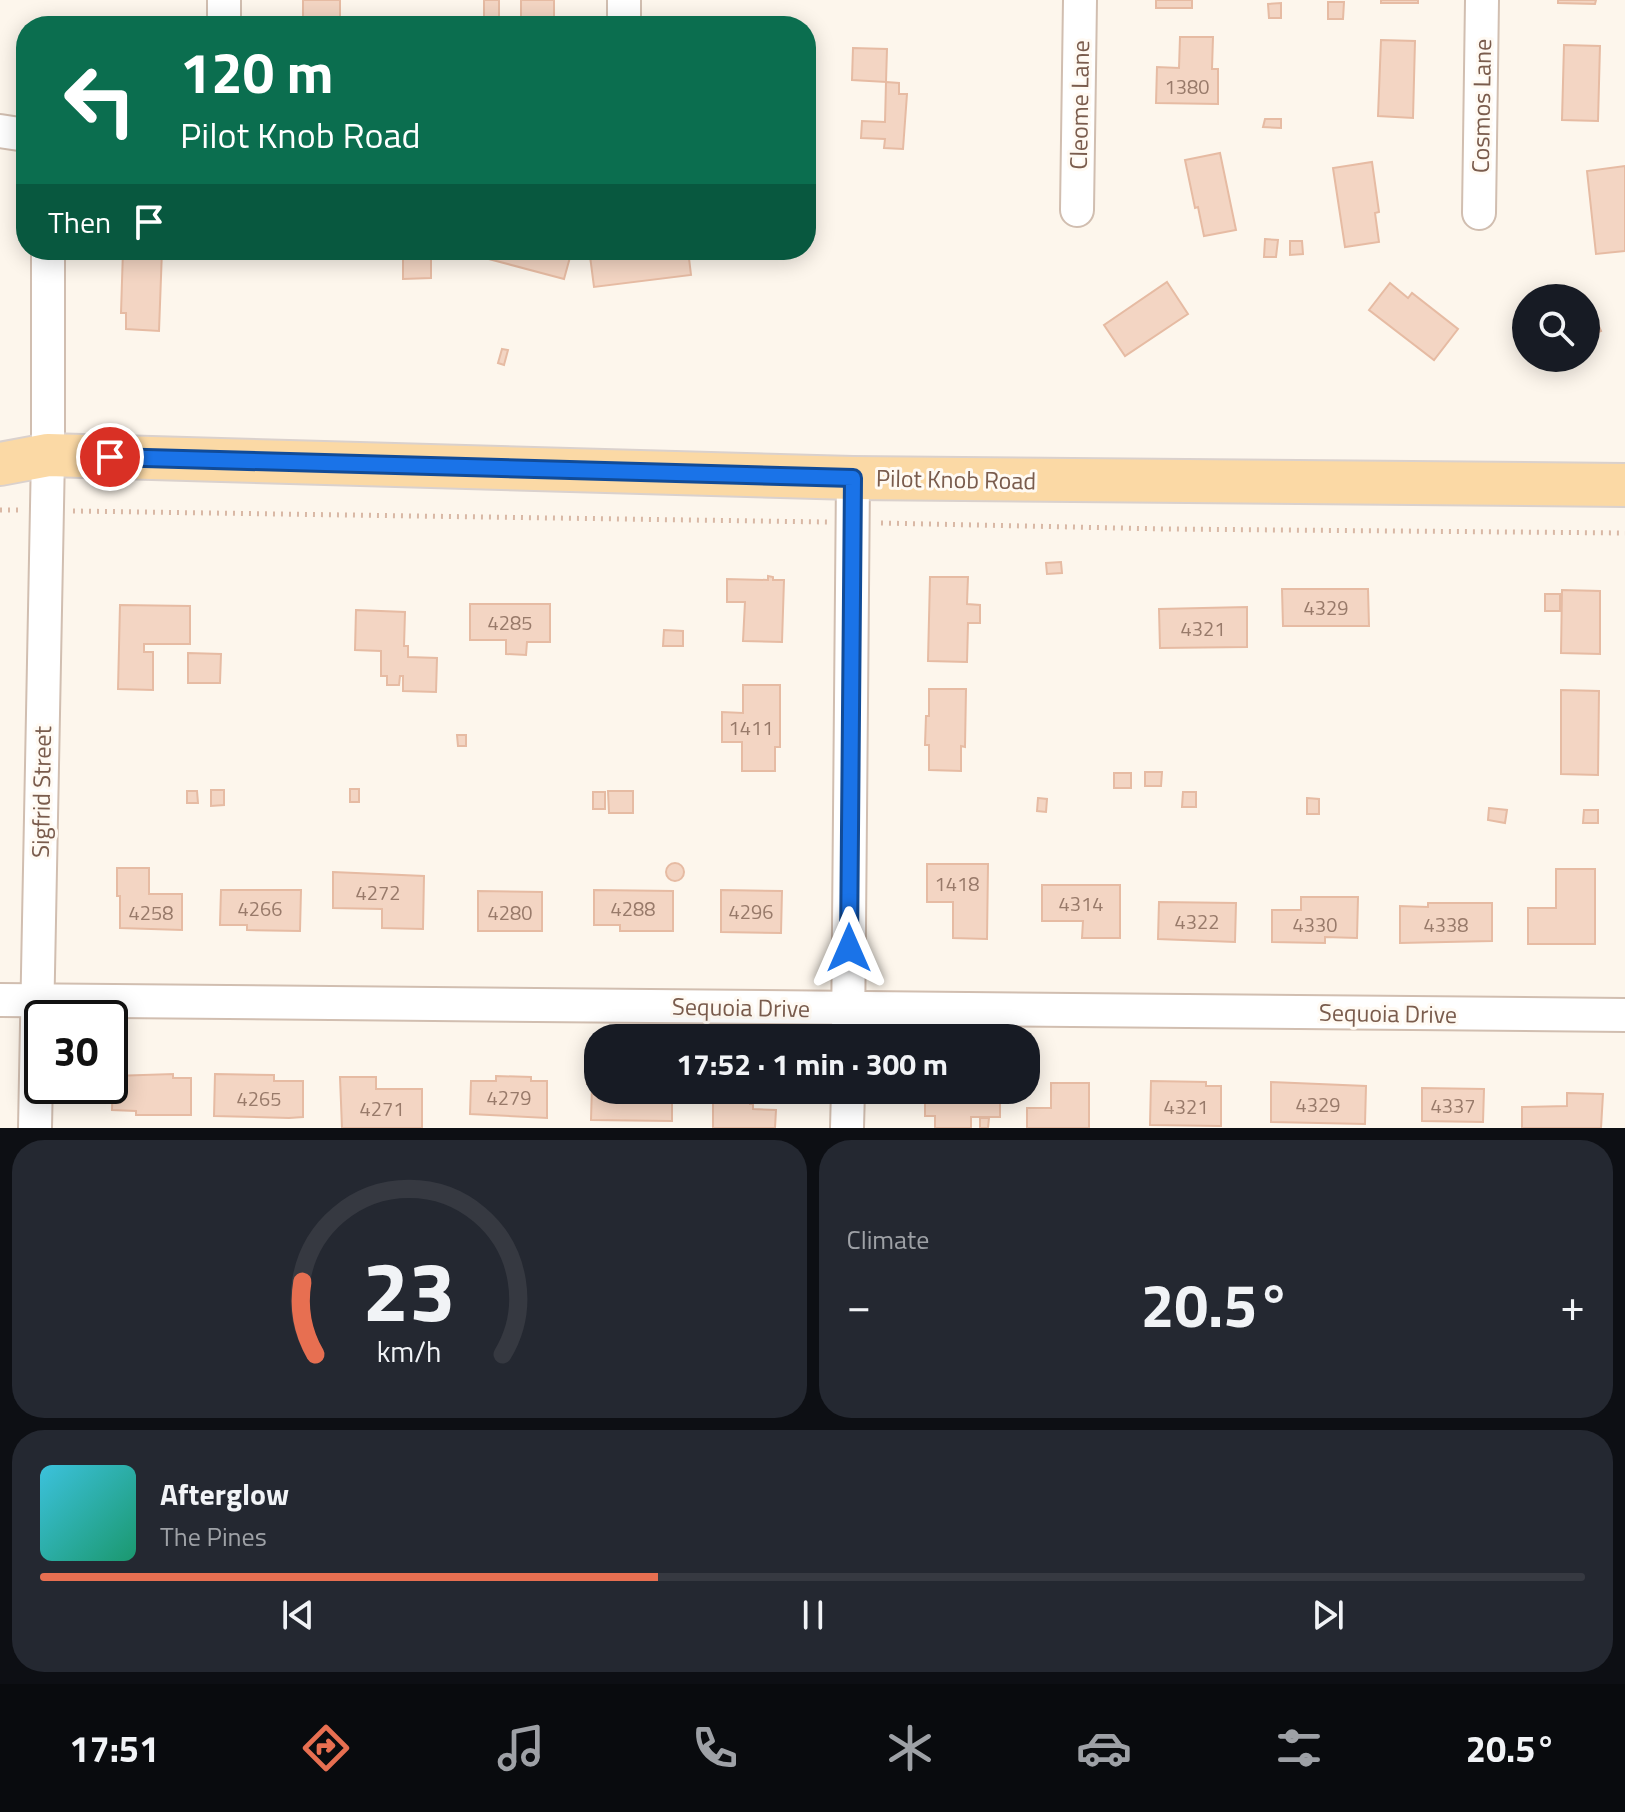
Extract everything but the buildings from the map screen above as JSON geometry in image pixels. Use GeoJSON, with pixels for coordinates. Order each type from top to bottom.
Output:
{"type":"FeatureCollection","features":[{"type":"Feature","properties":{"kind":"main road","name":"Pilot Knob Road"},"geometry":{"type":"LineString","coordinates":[[0,441],[48,455]]}},
{"type":"Feature","properties":{"kind":"main road","name":"Pilot Knob Road"},"geometry":{"type":"LineString","coordinates":[[0,464],[48,455],[853,478],[1625,485]]}},
{"type":"Feature","properties":{"kind":"street","name":"Cleome Lane"},"geometry":{"type":"LineString","coordinates":[[1077,210],[1080,0]]}},
{"type":"Feature","properties":{"kind":"street","name":"Cosmos Lane"},"geometry":{"type":"LineString","coordinates":[[1479,213],[1482,0]]}},
{"type":"Feature","properties":{"kind":"street","name":"Sigfrid Street"},"geometry":{"type":"LineString","coordinates":[[37,1000],[48,455],[48,260]]}},
{"type":"Feature","properties":{"kind":"street"},"geometry":{"type":"LineString","coordinates":[[849,1023],[853,478]]}},
{"type":"Feature","properties":{"kind":"street","name":"Sequoia Drive"},"geometry":{"type":"LineString","coordinates":[[0,1000],[24,1001]]}},
{"type":"Feature","properties":{"kind":"street","name":"Sequoia Drive"},"geometry":{"type":"LineString","coordinates":[[128,1003],[849,1023],[1625,1015]]}},
{"type":"Feature","properties":{"kind":"street","name":"Sigfrid Street"},"geometry":{"type":"LineString","coordinates":[[35,1104],[35,1128]]}},
{"type":"Feature","properties":{"kind":"street"},"geometry":{"type":"LineString","coordinates":[[847,1128],[848,1104]]}},
{"type":"Feature","properties":{"kind":"path"},"geometry":{"type":"LineString","coordinates":[[0,510],[1625,533]]}},
{"type":"Feature","properties":{"kind":"route"},"geometry":{"type":"LineString","coordinates":[[110,457],[853,478],[849,948]]}}]}
